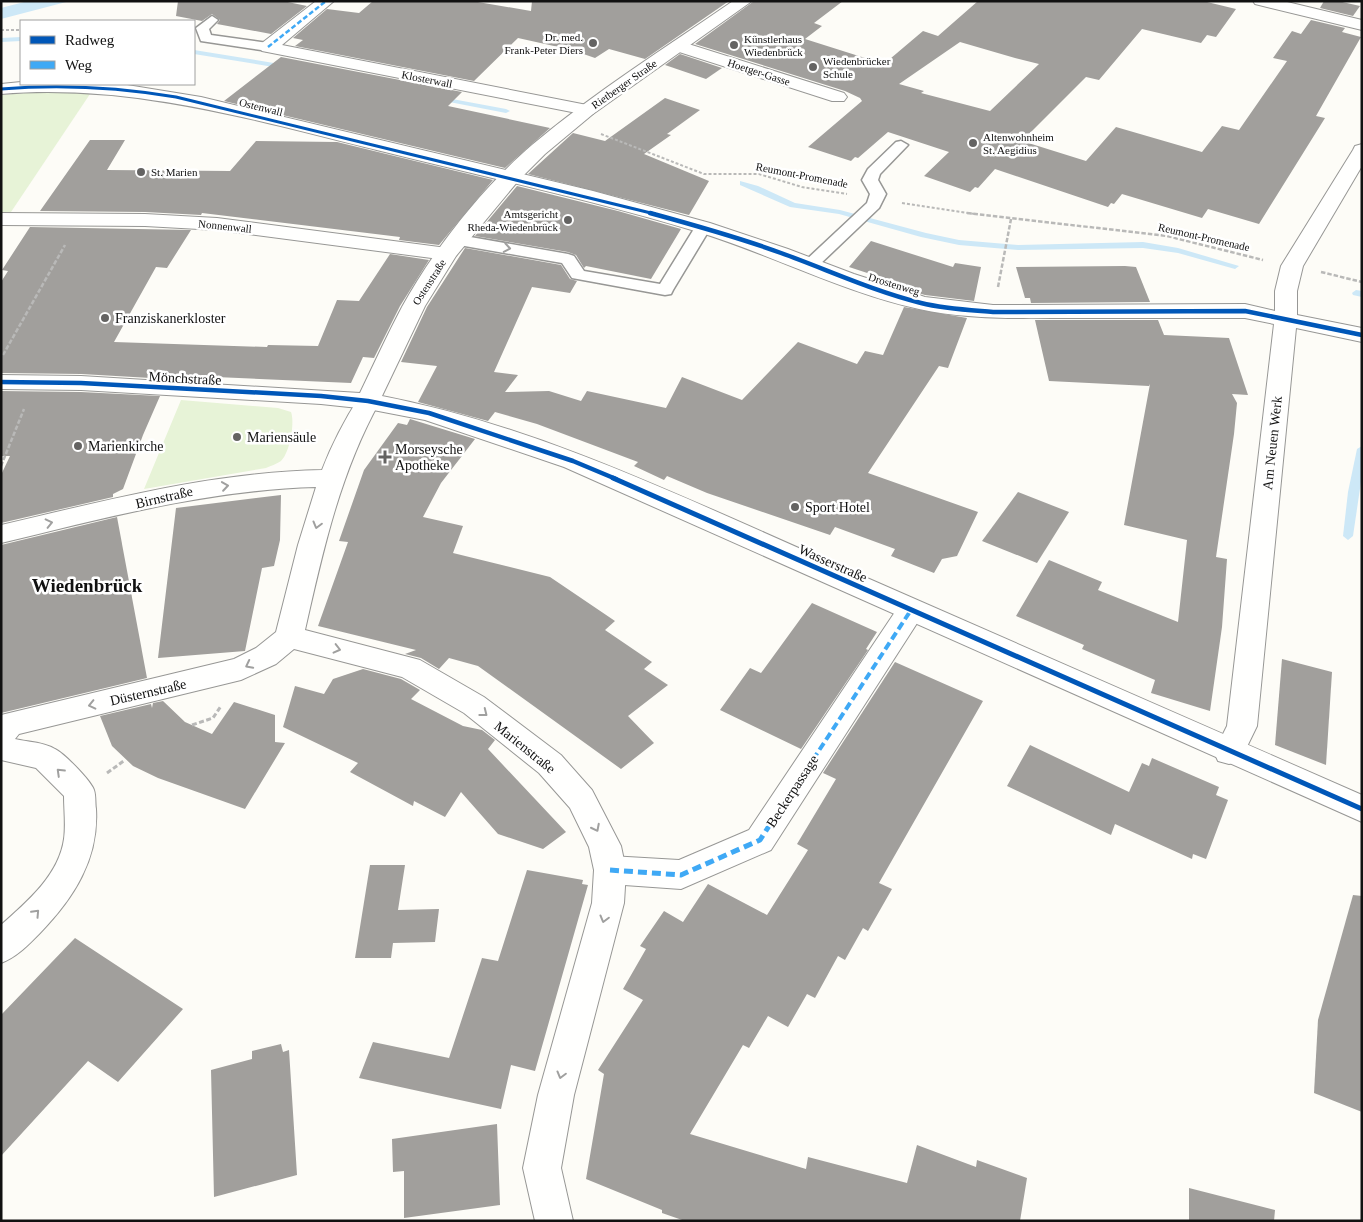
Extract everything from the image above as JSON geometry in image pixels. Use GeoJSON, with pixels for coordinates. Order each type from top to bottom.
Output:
{"type":"FeatureCollection","features":[{"type":"Feature","properties":{"kind":"street"},"geometry":{"type":"LineString","coordinates":[[268,48],[326,1]]}},
{"type":"Feature","properties":{"kind":"street","name":"Rietberger Straße"},"geometry":{"type":"LineString","coordinates":[[511,177],[565,126],[744,1]]}},
{"type":"Feature","properties":{"kind":"street"},"geometry":{"type":"LineString","coordinates":[[1261,1],[1362,25]]}},
{"type":"Feature","properties":{"kind":"street","name":"Hoetger-Gasse"},"geometry":{"type":"LineString","coordinates":[[679,46],[838,98]]}},
{"type":"Feature","properties":{"kind":"street","name":"Klosterwall"},"geometry":{"type":"LineString","coordinates":[[268,48],[587,110]]}},
{"type":"Feature","properties":{"kind":"street","name":"Ostenwall"},"geometry":{"type":"LineString","coordinates":[[1,89],[52,85]]}},
{"type":"Feature","properties":{"kind":"street","name":"Ostenwall"},"geometry":{"type":"LineString","coordinates":[[76,85],[151,92],[201,102],[511,177]]}},
{"type":"Feature","properties":{"kind":"street","name":"Am Neuen Werk"},"geometry":{"type":"LineString","coordinates":[[1229,752],[1242,726],[1286,319],[1286,291],[1292,266],[1362,150]]}},
{"type":"Feature","properties":{"kind":"street","name":"Drostenweg"},"geometry":{"type":"LineString","coordinates":[[511,177],[594,197],[703,227],[888,293],[954,309],[993,312],[1245,311],[1358,334]]}},
{"type":"Feature","properties":{"kind":"street","name":"Ostenstraße"},"geometry":{"type":"LineString","coordinates":[[368,401],[414,306],[453,247],[511,177]]}},
{"type":"Feature","properties":{"kind":"street","name":"Nonnenwall"},"geometry":{"type":"LineString","coordinates":[[1,219],[80,219],[216,224],[453,247]]}},
{"type":"Feature","properties":{"kind":"street","name":"Mönchstraße"},"geometry":{"type":"LineString","coordinates":[[1,382],[310,396],[368,401]]}},
{"type":"Feature","properties":{"kind":"street"},"geometry":{"type":"LineString","coordinates":[[289,637],[330,478],[348,434],[368,401]]}},
{"type":"Feature","properties":{"kind":"street","name":"Wasserstraße"},"geometry":{"type":"LineString","coordinates":[[368,401],[429,413],[573,461],[743,534],[1229,752],[1362,809]]}},
{"type":"Feature","properties":{"kind":"street","name":"Birnstraße"},"geometry":{"type":"LineString","coordinates":[[1,534],[195,490],[286,478],[330,478]]}},
{"type":"Feature","properties":{"kind":"street","name":"Beckerpassage"},"geometry":{"type":"LineString","coordinates":[[610,870],[681,875],[760,840],[911,610]]}},
{"type":"Feature","properties":{"kind":"street","name":"Düsternstraße"},"geometry":{"type":"LineString","coordinates":[[1,734],[10,724],[241,669],[266,656],[289,637]]}},
{"type":"Feature","properties":{"kind":"street","name":"Marienstraße"},"geometry":{"type":"LineString","coordinates":[[289,637],[410,668],[474,705],[550,764],[581,799],[605,846],[610,870],[608,903],[556,1095],[542,1168],[554,1221]]}},
{"type":"Feature","properties":{"kind":"street"},"geometry":{"type":"LineString","coordinates":[[1,748],[45,758],[79,791],[79,844],[62,885],[19,932],[1,947]]}},
{"type":"Feature","properties":{"kind":"lane"},"geometry":{"type":"LineString","coordinates":[[212,20],[202,28],[206,38],[268,48]]}},
{"type":"Feature","properties":{"kind":"lane"},"geometry":{"type":"LineString","coordinates":[[811,264],[876,202],[878,194],[870,180],[873,172],[901,145]]}},
{"type":"Feature","properties":{"kind":"lane"},"geometry":{"type":"LineString","coordinates":[[453,247],[568,259],[578,275],[665,290],[703,227]]}},
{"type":"Feature","properties":{"kind":"path"},"geometry":{"type":"LineString","coordinates":[[1,30],[20,30]]}},
{"type":"Feature","properties":{"kind":"path"},"geometry":{"type":"LineString","coordinates":[[1,358],[80,219]]}},
{"type":"Feature","properties":{"kind":"path"},"geometry":{"type":"LineString","coordinates":[[1002,265],[1011,219]]}},
{"type":"Feature","properties":{"kind":"path"},"geometry":{"type":"LineString","coordinates":[[1,466],[35,383]]}},
{"type":"Feature","properties":{"kind":"green space"},"geometry":{"type":"Polygon","coordinates":[[[61,90],[90,94],[11,212],[1,212],[1,95],[61,90]]]}},
{"type":"Feature","properties":{"kind":"green space"},"geometry":{"type":"Polygon","coordinates":[[[181,400],[278,408],[291,412],[291,437],[284,457],[281,461],[266,468],[144,489],[181,400]]]}},
{"type":"Feature","properties":{"kind":"water"},"geometry":{"type":"Polygon","coordinates":[[[28,1],[70,1],[1,19],[1,8],[28,1]]]}},
{"type":"Feature","properties":{"kind":"building"},"geometry":{"type":"Polygon","coordinates":[[[178,1],[283,1],[307,6],[271,34],[217,24],[220,20],[212,14],[202,21],[176,16],[178,1]]]}},
{"type":"Feature","properties":{"kind":"building"},"geometry":{"type":"Polygon","coordinates":[[[373,1],[472,1],[531,11],[532,1],[729,1],[645,59],[609,49],[595,58],[572,50],[518,38],[474,81],[295,46],[303,40],[293,38],[327,9],[359,13],[373,1]]]}},
{"type":"Feature","properties":{"kind":"building"},"geometry":{"type":"Polygon","coordinates":[[[754,1],[843,1],[814,23],[822,26],[805,39],[884,64],[923,31],[938,36],[978,1],[1203,1],[1236,9],[1216,37],[1207,35],[1201,43],[1142,29],[1099,80],[1086,77],[1022,141],[1086,161],[1116,127],[1202,152],[1222,126],[1239,130],[1287,61],[1273,58],[1292,31],[1301,34],[1311,20],[1345,28],[1342,32],[1361,37],[1316,116],[1325,118],[1259,224],[1208,209],[1202,218],[1122,194],[1114,204],[1111,203],[1108,207],[995,169],[978,188],[975,187],[970,192],[924,176],[949,152],[888,132],[858,158],[855,157],[851,161],[808,147],[862,101],[860,98],[845,91],[695,44],[754,1]],[[960,42],[899,84],[924,91],[921,93],[990,111],[1039,64],[960,42]]]}},
{"type":"Feature","properties":{"kind":"building"},"geometry":{"type":"Polygon","coordinates":[[[1324,1],[1338,1],[1360,6],[1353,16],[1320,8],[1324,1]]]}},
{"type":"Feature","properties":{"kind":"building"},"geometry":{"type":"Polygon","coordinates":[[[680,54],[722,68],[706,79],[665,65],[680,54]]]}},
{"type":"Feature","properties":{"kind":"building"},"geometry":{"type":"Polygon","coordinates":[[[281,57],[462,92],[448,106],[550,128],[505,168],[224,101],[281,57]]]}},
{"type":"Feature","properties":{"kind":"building"},"geometry":{"type":"Polygon","coordinates":[[[665,98],[700,110],[667,134],[671,135],[644,154],[709,181],[689,215],[528,174],[573,133],[605,141],[665,98]]]}},
{"type":"Feature","properties":{"kind":"building"},"geometry":{"type":"Polygon","coordinates":[[[90,140],[125,140],[107,170],[230,171],[256,141],[337,142],[493,180],[439,245],[399,240],[400,237],[202,213],[201,215],[145,212],[40,211],[90,140]]]}},
{"type":"Feature","properties":{"kind":"building"},"geometry":{"type":"Polygon","coordinates":[[[517,186],[681,229],[651,279],[586,266],[584,268],[576,255],[568,252],[475,236],[517,186]]]}},
{"type":"Feature","properties":{"kind":"building"},"geometry":{"type":"Polygon","coordinates":[[[30,227],[191,230],[167,268],[156,267],[114,342],[267,347],[268,345],[318,346],[337,300],[359,301],[390,254],[429,260],[400,306],[374,358],[363,357],[351,383],[170,375],[168,379],[81,374],[1,373],[1,282],[8,271],[2,270],[30,227]]]}},
{"type":"Feature","properties":{"kind":"building"},"geometry":{"type":"Polygon","coordinates":[[[871,241],[953,267],[955,263],[981,267],[974,301],[925,295],[911,291],[913,288],[849,267],[871,241]]]}},
{"type":"Feature","properties":{"kind":"building"},"geometry":{"type":"Polygon","coordinates":[[[465,248],[561,265],[570,279],[577,281],[570,293],[532,287],[494,372],[518,375],[505,392],[549,391],[581,401],[587,391],[666,408],[682,377],[742,400],[798,342],[857,364],[865,351],[883,355],[904,307],[967,318],[948,368],[939,366],[868,473],[978,512],[957,556],[942,559],[934,573],[891,556],[895,549],[835,527],[830,535],[707,493],[667,476],[664,480],[634,466],[638,462],[537,424],[495,412],[488,421],[418,402],[437,366],[401,362],[427,307],[465,248]]]}},
{"type":"Feature","properties":{"kind":"building"},"geometry":{"type":"Polygon","coordinates":[[[1016,267],[1136,267],[1150,302],[1031,303],[1030,298],[1025,298],[1016,267]]]}},
{"type":"Feature","properties":{"kind":"building"},"geometry":{"type":"Polygon","coordinates":[[[1035,320],[1158,320],[1164,335],[1229,338],[1248,395],[1232,394],[1237,403],[1234,434],[1216,557],[1227,559],[1222,627],[1210,711],[1151,693],[1155,680],[1082,649],[1084,645],[1016,616],[1049,560],[1102,582],[1098,590],[1178,622],[1187,540],[1124,525],[1150,384],[1149,386],[1049,381],[1035,320]]]}},
{"type":"Feature","properties":{"kind":"building","name":"Marienkirche"},"geometry":{"type":"Polygon","coordinates":[[[1,391],[81,392],[160,396],[123,489],[113,494],[113,497],[1,523],[1,475],[10,456],[1,456],[1,391]]]}},
{"type":"Feature","properties":{"kind":"building"},"geometry":{"type":"Polygon","coordinates":[[[410,419],[475,439],[441,483],[423,517],[463,526],[453,553],[550,577],[615,621],[605,630],[652,662],[644,669],[668,685],[628,716],[654,743],[621,769],[478,666],[449,658],[439,669],[421,658],[405,654],[416,650],[318,626],[348,542],[339,541],[364,470],[398,423],[407,425],[410,419]]]}},
{"type":"Feature","properties":{"kind":"building"},"geometry":{"type":"Polygon","coordinates":[[[1018,492],[1069,512],[1037,563],[982,541],[1018,492]]]}},
{"type":"Feature","properties":{"kind":"building"},"geometry":{"type":"Polygon","coordinates":[[[281,495],[280,540],[274,566],[262,568],[245,651],[158,658],[176,508],[281,495]]]}},
{"type":"Feature","properties":{"kind":"building"},"geometry":{"type":"Polygon","coordinates":[[[117,517],[147,678],[1,713],[1,545],[117,517]]]}},
{"type":"Feature","properties":{"kind":"building"},"geometry":{"type":"Polygon","coordinates":[[[812,603],[877,632],[866,649],[868,650],[801,749],[720,710],[750,668],[761,673],[812,603]]]}},
{"type":"Feature","properties":{"kind":"building"},"geometry":{"type":"Polygon","coordinates":[[[1282,659],[1332,672],[1326,765],[1275,745],[1282,659]]]}},
{"type":"Feature","properties":{"kind":"building"},"geometry":{"type":"Polygon","coordinates":[[[895,662],[983,701],[879,883],[892,889],[868,931],[863,928],[845,960],[838,956],[815,998],[807,994],[788,1027],[768,1016],[749,1048],[743,1045],[690,1134],[806,1169],[808,1157],[907,1183],[917,1145],[976,1167],[977,1160],[1027,1178],[1020,1221],[685,1221],[662,1213],[662,1210],[586,1179],[604,1074],[598,1070],[643,1000],[623,989],[646,949],[640,946],[664,911],[683,922],[708,884],[767,915],[808,850],[797,844],[836,779],[823,773],[895,662]]]}},
{"type":"Feature","properties":{"kind":"building"},"geometry":{"type":"Polygon","coordinates":[[[363,669],[401,679],[420,690],[411,699],[463,726],[482,730],[495,740],[488,749],[566,832],[543,849],[498,834],[461,792],[445,817],[414,801],[413,806],[350,772],[358,763],[283,727],[295,686],[324,694],[333,679],[363,669]]]}},
{"type":"Feature","properties":{"kind":"building"},"geometry":{"type":"Polygon","coordinates":[[[163,701],[185,722],[212,734],[234,702],[275,715],[275,742],[285,743],[245,809],[158,778],[133,766],[112,746],[100,716],[151,704],[152,708],[153,703],[163,701]]]}},
{"type":"Feature","properties":{"kind":"building"},"geometry":{"type":"Polygon","coordinates":[[[1030,745],[1129,792],[1142,763],[1149,766],[1152,758],[1219,787],[1216,795],[1228,800],[1206,859],[1193,854],[1192,859],[1115,824],[1111,835],[1007,786],[1030,745]]]}},
{"type":"Feature","properties":{"kind":"building"},"geometry":{"type":"Polygon","coordinates":[[[370,865],[405,865],[398,910],[439,909],[435,942],[393,943],[391,958],[355,958],[370,865]]]}},
{"type":"Feature","properties":{"kind":"building"},"geometry":{"type":"Polygon","coordinates":[[[527,870],[583,880],[582,884],[588,885],[535,1071],[511,1065],[501,1109],[359,1078],[373,1042],[449,1058],[482,958],[498,961],[527,870]]]}},
{"type":"Feature","properties":{"kind":"building"},"geometry":{"type":"Polygon","coordinates":[[[1353,895],[1362,896],[1362,1112],[1314,1093],[1318,1020],[1353,895]]]}},
{"type":"Feature","properties":{"kind":"building"},"geometry":{"type":"Polygon","coordinates":[[[75,938],[183,1009],[118,1082],[88,1061],[1,1156],[1,1015],[75,938]]]}},
{"type":"Feature","properties":{"kind":"building"},"geometry":{"type":"Polygon","coordinates":[[[281,1044],[283,1052],[289,1050],[297,1175],[214,1197],[211,1070],[252,1059],[252,1051],[281,1044]]]}},
{"type":"Feature","properties":{"kind":"building"},"geometry":{"type":"Polygon","coordinates":[[[497,1124],[500,1205],[404,1218],[404,1171],[393,1172],[392,1139],[497,1124]]]}},
{"type":"Feature","properties":{"kind":"building"},"geometry":{"type":"Polygon","coordinates":[[[1189,1188],[1275,1210],[1274,1221],[1189,1221],[1189,1188]]]}},
{"type":"Feature","properties":{"kind":"waterway"},"geometry":{"type":"LineString","coordinates":[[1,40],[20,39]]}},
{"type":"Feature","properties":{"kind":"waterway"},"geometry":{"type":"LineString","coordinates":[[195,52],[286,67]]}},
{"type":"Feature","properties":{"kind":"waterway"},"geometry":{"type":"LineString","coordinates":[[439,98],[506,111]]}},
{"type":"Feature","properties":{"kind":"waterway"},"geometry":{"type":"LineString","coordinates":[[743,183],[756,187],[781,201],[793,205],[840,212],[959,243],[1018,248],[1122,244],[1143,245],[1178,250],[1235,266]]}},
{"type":"Feature","properties":{"kind":"waterway"},"geometry":{"type":"LineString","coordinates":[[1356,293],[1362,294]]}},
{"type":"Feature","properties":{"kind":"waterway"},"geometry":{"type":"LineString","coordinates":[[1348,536],[1353,492],[1362,449]]}},
{"type":"Feature","properties":{"kind":"marked path"},"geometry":{"type":"LineString","coordinates":[[268,47],[326,1]]}},
{"type":"Feature","properties":{"kind":"marked path"},"geometry":{"type":"LineString","coordinates":[[610,870],[681,875],[760,840],[911,610]]}},
{"type":"Feature","properties":{"kind":"cycle path"},"geometry":{"type":"LineString","coordinates":[[1,89],[52,86],[102,87],[201,102],[593,197],[703,227],[781,253],[846,279],[921,303],[955,309],[993,312],[1245,311],[1362,335]]}},
{"type":"Feature","properties":{"kind":"cycle path"},"geometry":{"type":"LineString","coordinates":[[1,382],[81,383],[321,396],[368,401],[429,413],[573,461],[743,534],[1362,809]]}},
{"type":"Feature","properties":{"kind":"place","name":"Dr. med. Frank-Peter Diers"},"geometry":{"type":"Point","coordinates":[593,43]}},
{"type":"Feature","properties":{"kind":"place","name":"Künstlerhaus Wiedenbrück"},"geometry":{"type":"Point","coordinates":[734,45]}},
{"type":"Feature","properties":{"kind":"place","name":"Wiedenbrücker Schule"},"geometry":{"type":"Point","coordinates":[813,67]}},
{"type":"Feature","properties":{"kind":"place","name":"Altenwohnheim St. Aegidius"},"geometry":{"type":"Point","coordinates":[973,143]}},
{"type":"Feature","properties":{"kind":"place","name":"St. Marien"},"geometry":{"type":"Point","coordinates":[141,172]}},
{"type":"Feature","properties":{"kind":"place","name":"Amtsgericht Rheda-Wiedenbrück"},"geometry":{"type":"Point","coordinates":[568,220]}},
{"type":"Feature","properties":{"kind":"place","name":"Franziskanerkloster"},"geometry":{"type":"Point","coordinates":[105,318]}},
{"type":"Feature","properties":{"kind":"place","name":"Mariensäule"},"geometry":{"type":"Point","coordinates":[237,437]}},
{"type":"Feature","properties":{"kind":"place","name":"Marienkirche"},"geometry":{"type":"Point","coordinates":[78,446]}},
{"type":"Feature","properties":{"kind":"place","name":"Morseysche Apotheke"},"geometry":{"type":"Point","coordinates":[385,457]}},
{"type":"Feature","properties":{"kind":"place","name":"Sport Hotel"},"geometry":{"type":"Point","coordinates":[795,507]}},
{"type":"Feature","properties":{"kind":"district","name":"Wiedenbrück"},"geometry":{"type":"Point","coordinates":[87,585]}}]}
